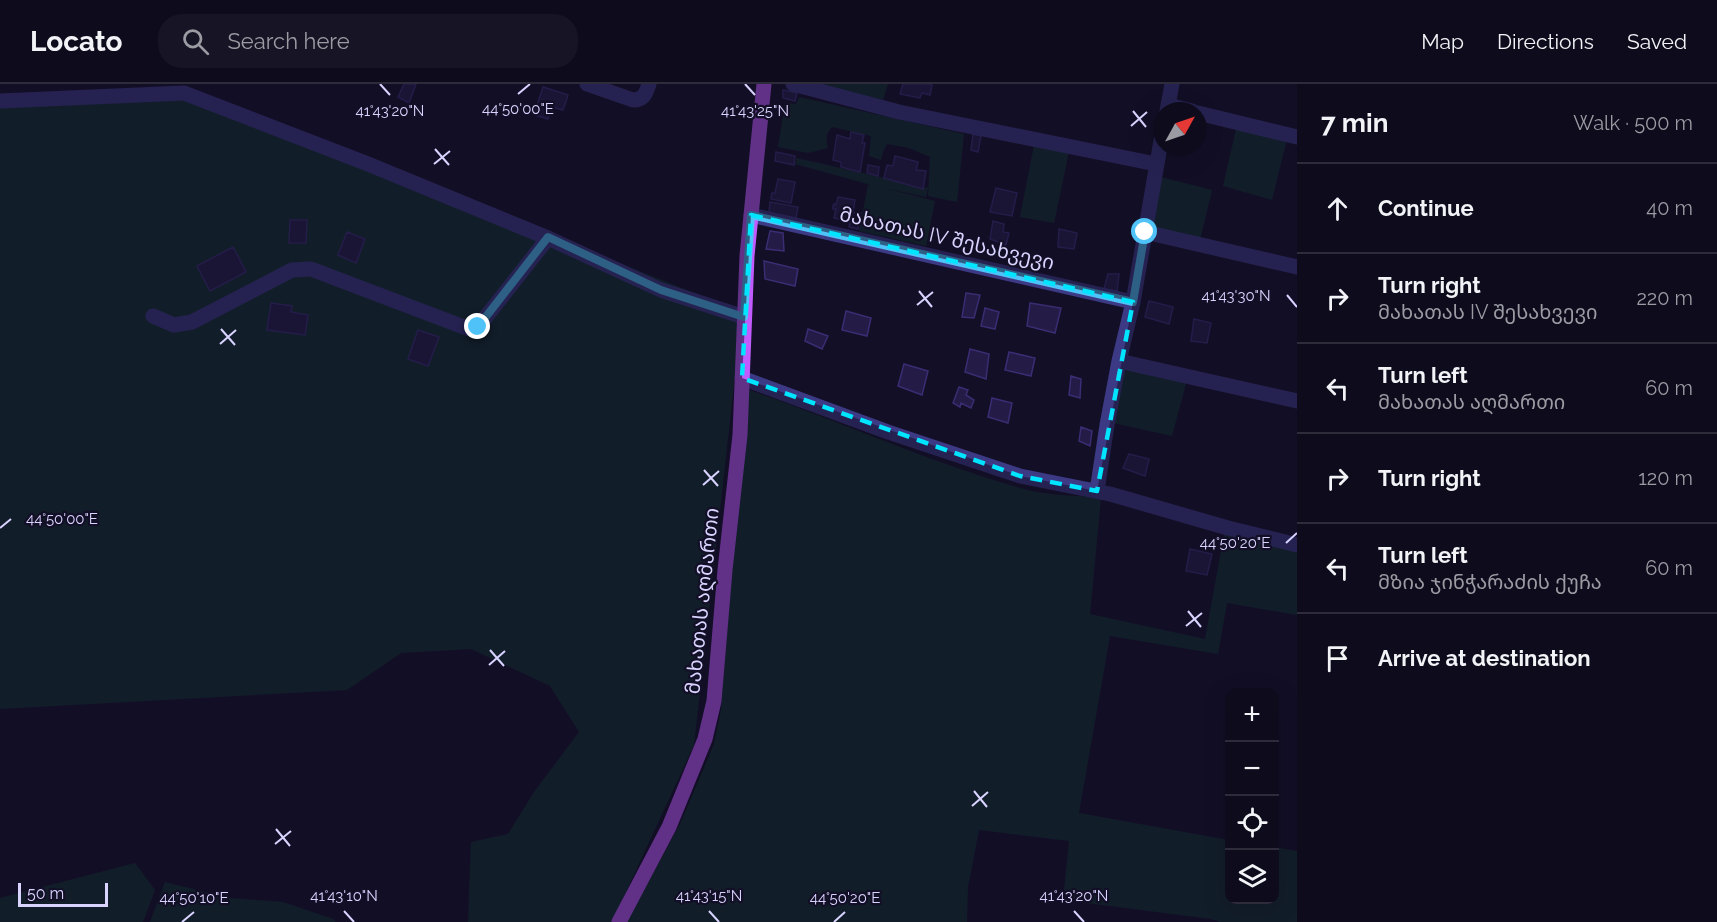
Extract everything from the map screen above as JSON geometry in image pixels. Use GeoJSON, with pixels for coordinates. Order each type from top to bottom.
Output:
{"type":"FeatureCollection","features":[{"type":"Feature","properties":{"kind":"main road","name":"მახათას აღმართი"},"geometry":{"type":"LineString","coordinates":[[619,922],[669,827],[705,740],[712,711],[740,435],[744,317],[764,84]]}},
{"type":"Feature","properties":{"kind":"street"},"geometry":{"type":"LineString","coordinates":[[586,84],[633,100],[639,100],[645,96],[649,84]]}},
{"type":"Feature","properties":{"kind":"street"},"geometry":{"type":"LineString","coordinates":[[792,84],[899,112],[1156,164]]}},
{"type":"Feature","properties":{"kind":"street"},"geometry":{"type":"LineString","coordinates":[[1168,102],[1172,84]]}},
{"type":"Feature","properties":{"kind":"street"},"geometry":{"type":"LineString","coordinates":[[0,101],[184,88],[548,237],[661,290],[744,317]]}},
{"type":"Feature","properties":{"kind":"street"},"geometry":{"type":"LineString","coordinates":[[1207,115],[1297,137]]}},
{"type":"Feature","properties":{"kind":"street"},"geometry":{"type":"LineString","coordinates":[[1096,491],[1119,361],[1133,302],[1158,156]]}},
{"type":"Feature","properties":{"kind":"street","name":"მახათას IV შესახვევი"},"geometry":{"type":"LineString","coordinates":[[751,215],[1133,302]]}},
{"type":"Feature","properties":{"kind":"street"},"geometry":{"type":"LineString","coordinates":[[1145,232],[1297,267]]}},
{"type":"Feature","properties":{"kind":"street"},"geometry":{"type":"LineString","coordinates":[[153,316],[174,325],[192,322],[292,270],[311,269],[469,329],[478,327],[548,237]]}},
{"type":"Feature","properties":{"kind":"street"},"geometry":{"type":"LineString","coordinates":[[1119,361],[1297,401]]}},
{"type":"Feature","properties":{"kind":"street"},"geometry":{"type":"LineString","coordinates":[[742,378],[888,432],[1020,476],[1096,491],[1297,545]]}},
{"type":"Feature","properties":{"kind":"highlighted area"},"geometry":{"type":"Polygon","coordinates":[[[751,215],[1133,302],[1097,491],[1020,476],[742,378],[751,215]]]}},
{"type":"Feature","properties":{"kind":"green space"},"geometry":{"type":"Polygon","coordinates":[[[810,84],[888,84],[883,100],[810,84]]]}},
{"type":"Feature","properties":{"kind":"green space"},"geometry":{"type":"Polygon","coordinates":[[[196,94],[742,312],[694,745],[612,922],[468,922],[471,842],[508,834],[534,792],[579,732],[550,686],[471,649],[401,653],[347,690],[0,709],[0,105],[196,94]]]}},
{"type":"Feature","properties":{"kind":"green space"},"geometry":{"type":"Polygon","coordinates":[[[799,97],[964,134],[957,202],[928,196],[930,157],[909,148],[887,144],[881,160],[869,156],[871,136],[832,127],[827,137],[828,148],[808,153],[778,147],[785,103],[796,104],[799,97]]]}},
{"type":"Feature","properties":{"kind":"green space"},"geometry":{"type":"Polygon","coordinates":[[[1237,125],[1287,139],[1272,200],[1223,186],[1237,125]]]}},
{"type":"Feature","properties":{"kind":"green space"},"geometry":{"type":"Polygon","coordinates":[[[1035,140],[1070,147],[1054,223],[1020,217],[1035,140]]]}},
{"type":"Feature","properties":{"kind":"green space"},"geometry":{"type":"Polygon","coordinates":[[[797,158],[928,188],[926,197],[884,188],[935,201],[926,246],[859,231],[868,185],[871,185],[795,164],[797,158]]]}},
{"type":"Feature","properties":{"kind":"green space"},"geometry":{"type":"Polygon","coordinates":[[[1157,176],[1212,190],[1200,240],[1148,228],[1157,176]]]}},
{"type":"Feature","properties":{"kind":"green space"},"geometry":{"type":"Polygon","coordinates":[[[1124,367],[1187,380],[1172,436],[1113,423],[1124,367]]]}},
{"type":"Feature","properties":{"kind":"green space"},"geometry":{"type":"Polygon","coordinates":[[[746,389],[992,480],[1037,492],[1101,498],[1090,614],[1205,639],[1224,534],[1297,552],[1297,615],[1227,603],[1218,654],[1110,636],[1079,813],[1225,839],[1225,904],[1279,904],[1279,848],[1297,851],[1297,922],[1220,922],[1063,900],[1069,841],[979,830],[968,887],[967,922],[627,922],[681,822],[714,744],[721,710],[746,389]]]}},
{"type":"Feature","properties":{"kind":"green space"},"geometry":{"type":"Polygon","coordinates":[[[135,863],[155,890],[143,922],[0,922],[0,898],[135,863]]]}},
{"type":"Feature","properties":{"kind":"green space"},"geometry":{"type":"Polygon","coordinates":[[[165,882],[229,898],[283,902],[336,922],[150,922],[165,882]]]}},
{"type":"Feature","properties":{"kind":"building"},"geometry":{"type":"Polygon","coordinates":[[[404,84],[416,84],[409,103],[398,97],[404,84]]]}},
{"type":"Feature","properties":{"kind":"building"},"geometry":{"type":"Polygon","coordinates":[[[903,84],[932,85],[930,95],[922,93],[920,98],[900,94],[903,84]]]}},
{"type":"Feature","properties":{"kind":"building"},"geometry":{"type":"Polygon","coordinates":[[[543,87],[568,95],[563,110],[552,107],[548,119],[534,115],[543,87]]]}},
{"type":"Feature","properties":{"kind":"building"},"geometry":{"type":"Polygon","coordinates":[[[783,90],[797,93],[795,101],[783,98],[783,90]]]}},
{"type":"Feature","properties":{"kind":"building"},"geometry":{"type":"Polygon","coordinates":[[[851,132],[864,135],[862,143],[865,143],[860,172],[841,167],[841,162],[833,160],[837,135],[850,139],[851,132]]]}},
{"type":"Feature","properties":{"kind":"building"},"geometry":{"type":"Polygon","coordinates":[[[973,134],[981,136],[978,152],[971,150],[973,134]]]}},
{"type":"Feature","properties":{"kind":"building"},"geometry":{"type":"Polygon","coordinates":[[[776,152],[795,156],[794,165],[775,161],[776,152]]]}},
{"type":"Feature","properties":{"kind":"building"},"geometry":{"type":"Polygon","coordinates":[[[895,156],[918,162],[916,170],[926,171],[923,189],[884,178],[887,165],[893,166],[895,156]]]}},
{"type":"Feature","properties":{"kind":"building"},"geometry":{"type":"Polygon","coordinates":[[[868,165],[879,167],[878,176],[867,173],[868,165]]]}},
{"type":"Feature","properties":{"kind":"building"},"geometry":{"type":"Polygon","coordinates":[[[778,179],[795,182],[791,203],[771,199],[778,179]]]}},
{"type":"Feature","properties":{"kind":"building"},"geometry":{"type":"Polygon","coordinates":[[[996,188],[1017,193],[1012,216],[990,212],[996,188]]]}},
{"type":"Feature","properties":{"kind":"building"},"geometry":{"type":"Polygon","coordinates":[[[838,197],[855,200],[853,212],[861,213],[858,229],[849,227],[850,222],[834,218],[836,209],[833,209],[833,206],[836,205],[838,197]]]}},
{"type":"Feature","properties":{"kind":"building"},"geometry":{"type":"Polygon","coordinates":[[[770,202],[798,207],[796,218],[769,213],[770,202]]]}},
{"type":"Feature","properties":{"kind":"building"},"geometry":{"type":"Polygon","coordinates":[[[290,220],[307,220],[306,243],[289,243],[290,220]]]}},
{"type":"Feature","properties":{"kind":"building"},"geometry":{"type":"Polygon","coordinates":[[[993,221],[1004,224],[1003,232],[1009,233],[1006,245],[990,239],[993,221]]]}},
{"type":"Feature","properties":{"kind":"building"},"geometry":{"type":"Polygon","coordinates":[[[1059,229],[1077,233],[1074,249],[1058,247],[1059,229]]]}},
{"type":"Feature","properties":{"kind":"building"},"geometry":{"type":"Polygon","coordinates":[[[770,231],[783,233],[784,251],[766,249],[770,231]]]}},
{"type":"Feature","properties":{"kind":"building"},"geometry":{"type":"Polygon","coordinates":[[[347,232],[365,239],[356,263],[338,255],[347,232]]]}},
{"type":"Feature","properties":{"kind":"building"},"geometry":{"type":"Polygon","coordinates":[[[233,247],[246,272],[210,291],[197,266],[233,247]]]}},
{"type":"Feature","properties":{"kind":"building"},"geometry":{"type":"Polygon","coordinates":[[[764,261],[798,269],[795,286],[765,279],[764,261]]]}},
{"type":"Feature","properties":{"kind":"building"},"geometry":{"type":"Polygon","coordinates":[[[1108,274],[1119,274],[1117,291],[1104,289],[1108,274]]]}},
{"type":"Feature","properties":{"kind":"building"},"geometry":{"type":"Polygon","coordinates":[[[966,293],[980,295],[974,318],[962,317],[966,293]]]}},
{"type":"Feature","properties":{"kind":"building"},"geometry":{"type":"Polygon","coordinates":[[[1149,301],[1173,307],[1169,324],[1145,317],[1149,301]]]}},
{"type":"Feature","properties":{"kind":"building"},"geometry":{"type":"Polygon","coordinates":[[[271,303],[292,306],[291,312],[308,315],[305,335],[267,330],[271,303]]]}},
{"type":"Feature","properties":{"kind":"building"},"geometry":{"type":"Polygon","coordinates":[[[1030,303],[1061,308],[1055,333],[1027,326],[1030,303]]]}},
{"type":"Feature","properties":{"kind":"building"},"geometry":{"type":"Polygon","coordinates":[[[985,308],[999,312],[995,329],[981,326],[985,308]]]}},
{"type":"Feature","properties":{"kind":"building"},"geometry":{"type":"Polygon","coordinates":[[[846,311],[871,318],[867,336],[842,330],[846,311]]]}},
{"type":"Feature","properties":{"kind":"building"},"geometry":{"type":"Polygon","coordinates":[[[1194,319],[1211,323],[1207,343],[1191,341],[1194,319]]]}},
{"type":"Feature","properties":{"kind":"building"},"geometry":{"type":"Polygon","coordinates":[[[808,329],[828,336],[822,349],[805,341],[808,329]]]}},
{"type":"Feature","properties":{"kind":"building"},"geometry":{"type":"Polygon","coordinates":[[[418,330],[439,337],[428,366],[408,359],[418,330]]]}},
{"type":"Feature","properties":{"kind":"building"},"geometry":{"type":"Polygon","coordinates":[[[970,349],[989,354],[986,379],[965,372],[970,349]]]}},
{"type":"Feature","properties":{"kind":"building"},"geometry":{"type":"Polygon","coordinates":[[[1009,352],[1035,358],[1031,376],[1005,370],[1009,352]]]}},
{"type":"Feature","properties":{"kind":"building"},"geometry":{"type":"Polygon","coordinates":[[[904,364],[928,371],[922,395],[898,386],[904,364]]]}},
{"type":"Feature","properties":{"kind":"building"},"geometry":{"type":"Polygon","coordinates":[[[1071,376],[1081,379],[1080,398],[1069,395],[1071,376]]]}},
{"type":"Feature","properties":{"kind":"building"},"geometry":{"type":"Polygon","coordinates":[[[959,387],[968,390],[966,395],[974,400],[971,408],[961,403],[960,407],[953,403],[959,387]]]}},
{"type":"Feature","properties":{"kind":"building"},"geometry":{"type":"Polygon","coordinates":[[[992,398],[1012,403],[1008,423],[988,417],[992,398]]]}},
{"type":"Feature","properties":{"kind":"building"},"geometry":{"type":"Polygon","coordinates":[[[1081,427],[1092,431],[1090,446],[1079,441],[1081,427]]]}},
{"type":"Feature","properties":{"kind":"building"},"geometry":{"type":"Polygon","coordinates":[[[1129,454],[1149,459],[1145,476],[1123,468],[1129,454]]]}},
{"type":"Feature","properties":{"kind":"building"},"geometry":{"type":"Polygon","coordinates":[[[1190,549],[1212,554],[1207,575],[1186,571],[1190,549]]]}},
{"type":"Feature","properties":{"kind":"route"},"geometry":{"type":"LineString","coordinates":[[478,327],[548,237],[661,290],[744,317],[751,215],[1133,302],[1145,232]]}}]}
